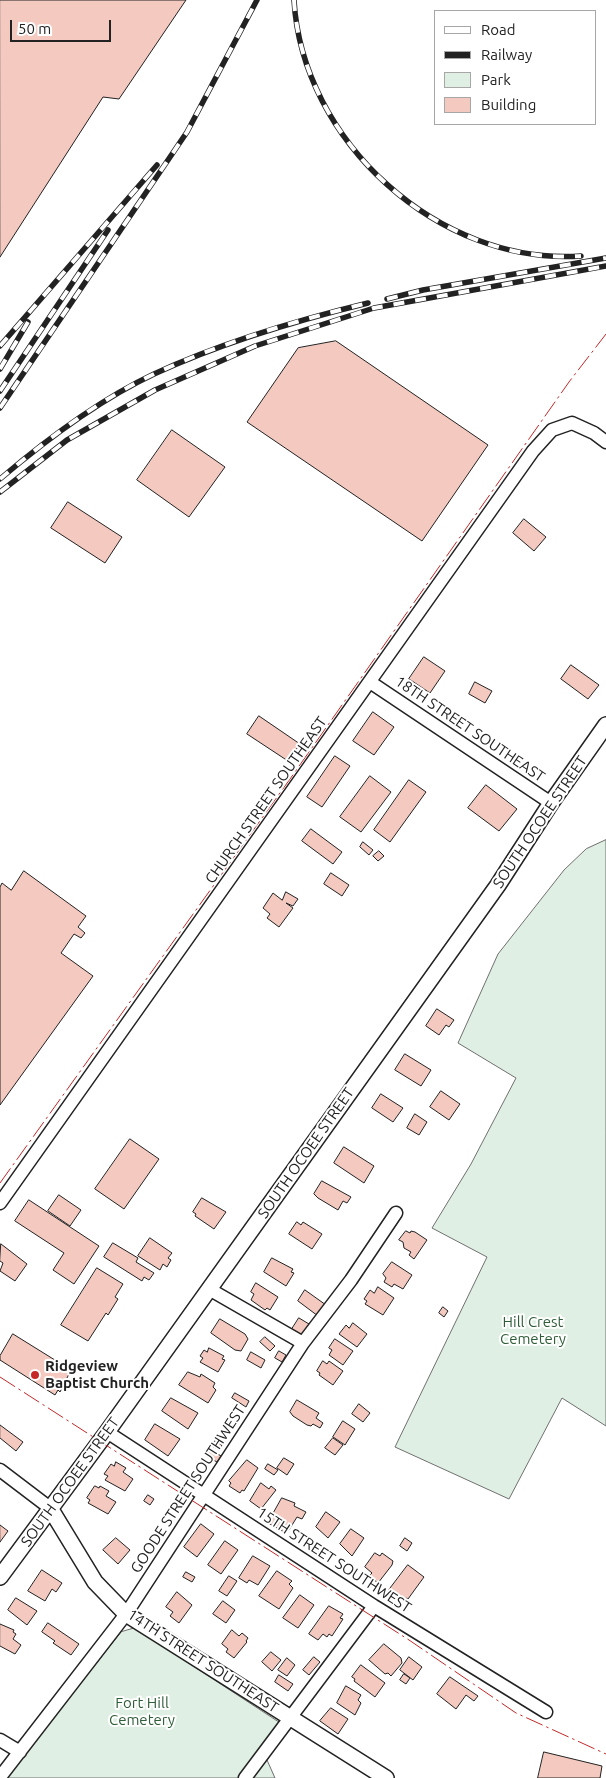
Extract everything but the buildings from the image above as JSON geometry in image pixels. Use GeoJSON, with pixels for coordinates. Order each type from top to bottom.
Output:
{"type":"FeatureCollection","features":[{"type":"Feature","properties":{"kind":"street","name":"CHURCH STREET SOUTHEAST"},"geometry":{"type":"LineString","coordinates":[[0,1203],[533,451],[552,430],[572,423],[594,433],[606,442]]}},
{"type":"Feature","properties":{"kind":"street","name":"18TH STREET SOUTHEAST"},"geometry":{"type":"LineString","coordinates":[[370,682],[551,803]]}},
{"type":"Feature","properties":{"kind":"street","name":"SOUTH OCOEE STREET"},"geometry":{"type":"LineString","coordinates":[[0,1576],[107,1432],[498,885],[551,803],[606,725]]}},
{"type":"Feature","properties":{"kind":"street","name":"GOODE STREET SOUTHWEST"},"geometry":{"type":"LineString","coordinates":[[0,1777],[126,1614],[303,1343],[351,1280],[396,1213]]}},
{"type":"Feature","properties":{"kind":"street"},"geometry":{"type":"LineString","coordinates":[[209,1289],[303,1343]]}},
{"type":"Feature","properties":{"kind":"street","name":"15TH STREET SOUTHWEST"},"geometry":{"type":"LineString","coordinates":[[107,1432],[374,1606],[546,1712]]}},
{"type":"Feature","properties":{"kind":"street","name":"14TH STREET SOUTHEAST"},"geometry":{"type":"LineString","coordinates":[[0,1470],[50,1508],[95,1582],[126,1614],[386,1778]]}},
{"type":"Feature","properties":{"kind":"street"},"geometry":{"type":"LineString","coordinates":[[245,1778],[374,1606]]}},
{"type":"Feature","properties":{"kind":"street"},"geometry":{"type":"LineString","coordinates":[[0,1740],[20,1752]]}},
{"type":"Feature","properties":{"kind":"green space","name":"Hill Crest Cemetery"},"geometry":{"type":"Polygon","coordinates":[[[606,840],[606,1426],[562,1398],[509,1499],[395,1447],[487,1257],[432,1228],[471,1164],[516,1078],[458,1043],[498,954],[564,870],[586,849],[606,840]]]}},
{"type":"Feature","properties":{"kind":"green space","name":"Fort Hill Cemetery"},"geometry":{"type":"Polygon","coordinates":[[[135,1628],[288,1728],[267,1760],[275,1778],[6,1778],[121,1632],[135,1628]]]}},
{"type":"Feature","properties":{"kind":"railway"},"geometry":{"type":"LineString","coordinates":[[0,408],[187,132],[257,0]]}},
{"type":"Feature","properties":{"kind":"railway"},"geometry":{"type":"LineString","coordinates":[[294,0],[303,52],[322,101],[351,146],[387,185],[430,217],[477,240],[528,254],[581,256]]}},
{"type":"Feature","properties":{"kind":"railway"},"geometry":{"type":"LineString","coordinates":[[0,346],[157,165]]}},
{"type":"Feature","properties":{"kind":"railway"},"geometry":{"type":"LineString","coordinates":[[0,391],[108,230]]}},
{"type":"Feature","properties":{"kind":"railway"},"geometry":{"type":"LineString","coordinates":[[387,299],[423,290],[606,258]]}},
{"type":"Feature","properties":{"kind":"railway"},"geometry":{"type":"LineString","coordinates":[[0,492],[67,440],[155,390],[255,346],[374,308],[606,266]]}},
{"type":"Feature","properties":{"kind":"railway"},"geometry":{"type":"LineString","coordinates":[[0,479],[36,449],[93,408],[154,374],[180,362],[259,333],[368,303]]}},
{"type":"Feature","properties":{"kind":"railway"},"geometry":{"type":"LineString","coordinates":[[0,369],[28,322]]}},
{"type":"Feature","properties":{"kind":"power"},"geometry":{"type":"LineString","coordinates":[[0,1183],[290,779],[569,382],[606,334]]}},
{"type":"Feature","properties":{"kind":"power"},"geometry":{"type":"LineString","coordinates":[[0,1377],[409,1640],[516,1713],[606,1754]]}},
{"type":"Feature","properties":{"kind":"place","name":"Ridgeview Baptist Church"},"geometry":{"type":"Point","coordinates":[35,1375]}}]}
